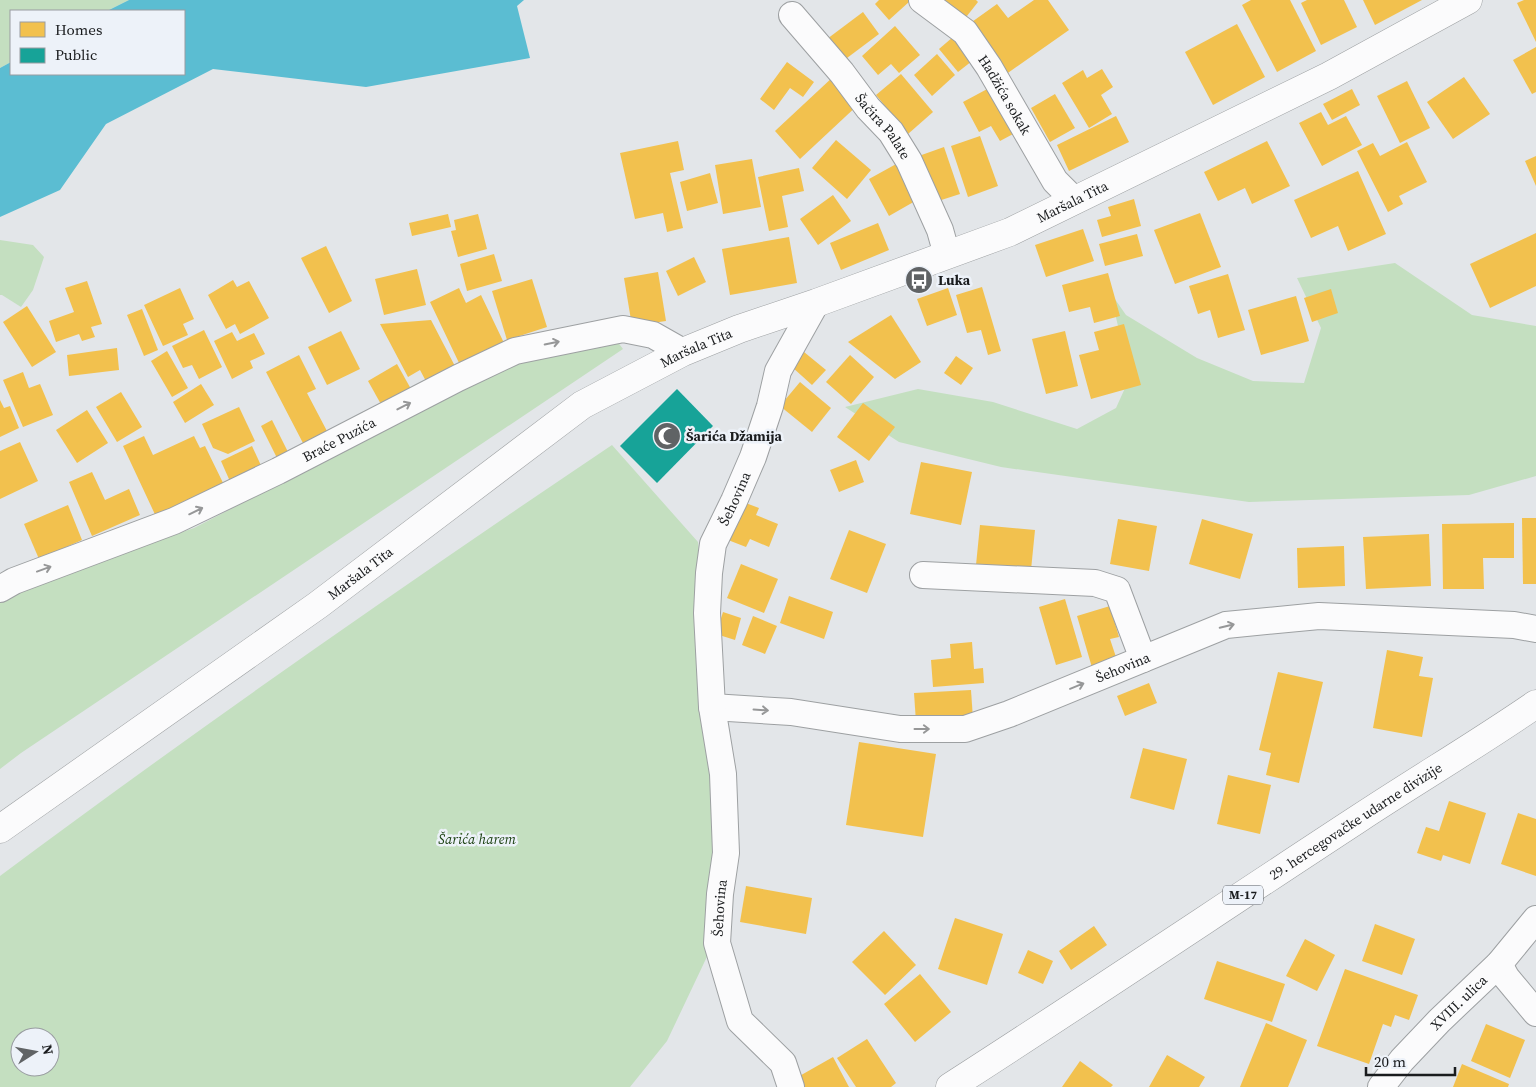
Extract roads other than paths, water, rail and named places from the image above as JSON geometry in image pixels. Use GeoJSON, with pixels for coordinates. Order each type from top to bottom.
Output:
{"type":"FeatureCollection","features":[{"type":"Feature","properties":{"kind":"street","name":"Hadžića sokak"},"geometry":{"type":"LineString","coordinates":[[922,0],[965,32],[989,67],[1055,181],[1074,200]]}},
{"type":"Feature","properties":{"kind":"street","name":"Maršala Tita"},"geometry":{"type":"LineString","coordinates":[[0,829],[318,605],[582,405],[683,352],[739,329],[816,304],[1010,232],[1329,76],[1468,0]]}},
{"type":"Feature","properties":{"kind":"street","name":"Šačira Palate"},"geometry":{"type":"LineString","coordinates":[[792,14],[868,108],[891,132],[909,161],[940,230],[947,255]]}},
{"type":"Feature","properties":{"kind":"street","name":"Šehovina"},"geometry":{"type":"LineString","coordinates":[[791,1087],[783,1064],[740,1021],[718,943],[720,894],[726,853],[723,774],[712,706],[707,613],[713,544],[753,457],[770,406],[778,371],[816,304]]}},
{"type":"Feature","properties":{"kind":"street","name":"Braće Puzića"},"geometry":{"type":"LineString","coordinates":[[0,589],[14,581],[174,521],[278,471],[515,350],[623,329],[653,335],[683,352]]}},
{"type":"Feature","properties":{"kind":"street"},"geometry":{"type":"LineString","coordinates":[[923,576],[1095,583],[1117,590],[1143,659]]}},
{"type":"Feature","properties":{"kind":"street","name":"Šehovina"},"geometry":{"type":"LineString","coordinates":[[712,706],[791,712],[900,729],[965,729],[1009,714],[1226,625],[1319,616],[1514,625],[1536,629]]}},
{"type":"Feature","properties":{"kind":"street","name":"29. hercegovačke udarne divizije"},"geometry":{"type":"LineString","coordinates":[[950,1087],[1384,801],[1490,736],[1536,704]]}},
{"type":"Feature","properties":{"kind":"street","name":"XVIII. ulica"},"geometry":{"type":"LineString","coordinates":[[1381,1087],[1402,1060],[1439,1021],[1499,964],[1536,919]]}},
{"type":"Feature","properties":{"kind":"street"},"geometry":{"type":"LineString","coordinates":[[1499,964],[1506,977],[1536,1013]]}},
{"type":"Feature","properties":{"kind":"water"},"geometry":{"type":"Polygon","coordinates":[[[129,0],[524,0],[517,6],[530,58],[366,87],[213,69],[106,124],[60,190],[0,217],[0,68],[10,63],[10,75],[185,75],[185,10],[109,10],[129,0]]]}},
{"type":"Feature","properties":{"kind":"place","name":"Luka"},"geometry":{"type":"Point","coordinates":[919,280]}},
{"type":"Feature","properties":{"kind":"place","name":"Šarića Džamija"},"geometry":{"type":"Point","coordinates":[667,436]}},
{"type":"Feature","properties":{"kind":"park label","name":"Šarića harem"},"geometry":{"type":"Point","coordinates":[477,839]}}]}
